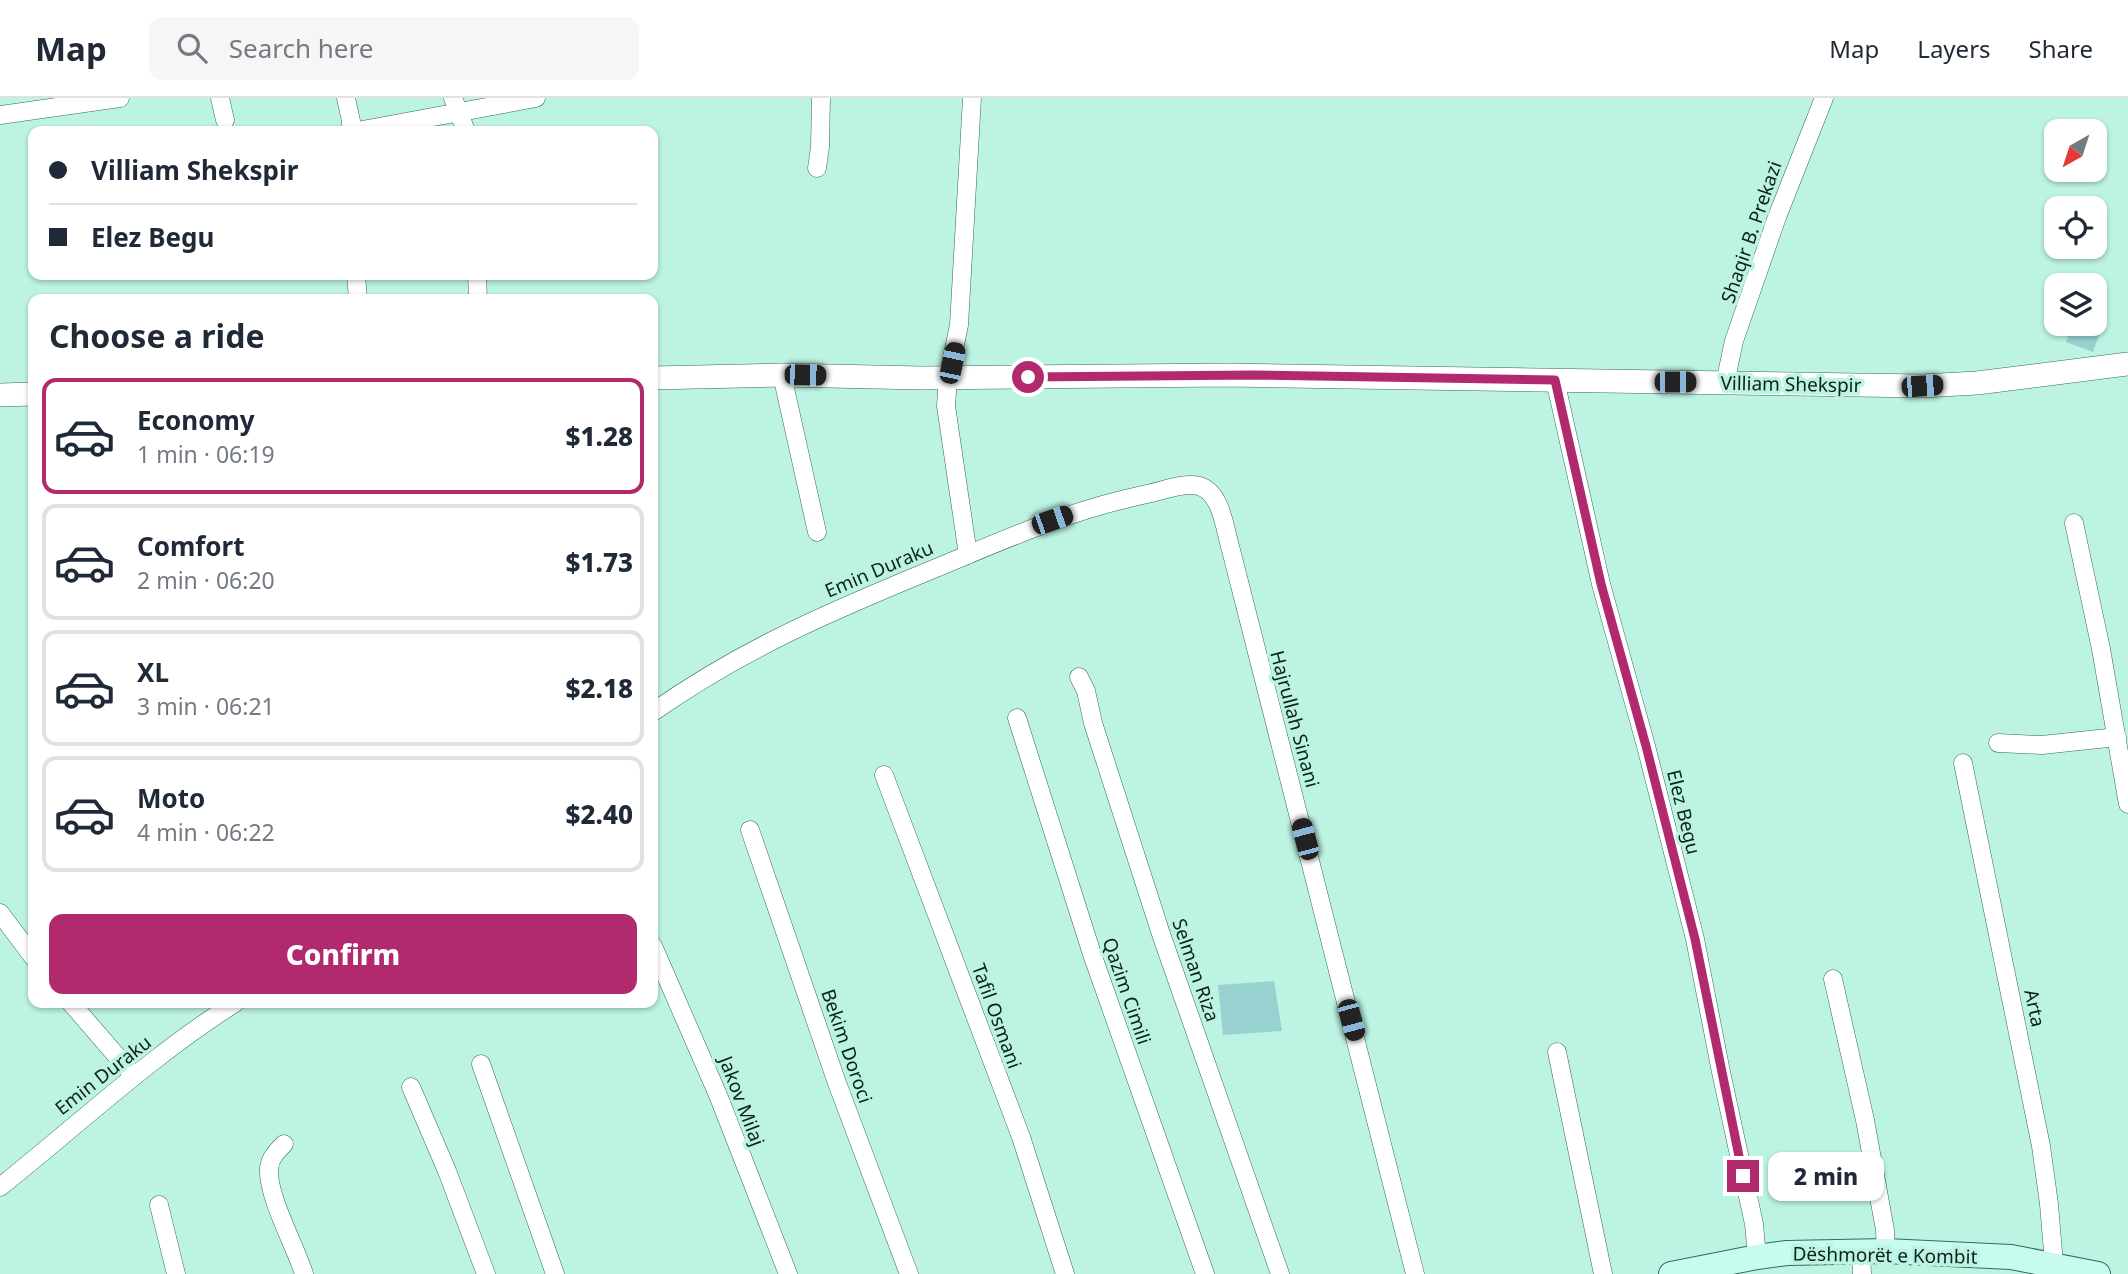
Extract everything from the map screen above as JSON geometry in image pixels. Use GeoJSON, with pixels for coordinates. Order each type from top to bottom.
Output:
{"type":"FeatureCollection","features":[{"type":"Feature","properties":{"kind":"main road","name":"Dëshmorët e Kombit"},"geometry":{"type":"LineString","coordinates":[[1671,1274],[1757,1256],[1870,1259],[2011,1257],[2098,1274]]}},
{"type":"Feature","properties":{"kind":"street"},"geometry":{"type":"LineString","coordinates":[[0,115],[120,98]]}},
{"type":"Feature","properties":{"kind":"street"},"geometry":{"type":"LineString","coordinates":[[220,98],[225,120]]}},
{"type":"Feature","properties":{"kind":"street"},"geometry":{"type":"LineString","coordinates":[[346,98],[350,126]]}},
{"type":"Feature","properties":{"kind":"street"},"geometry":{"type":"LineString","coordinates":[[388,126],[413,122],[455,105],[536,98]]}},
{"type":"Feature","properties":{"kind":"street"},"geometry":{"type":"LineString","coordinates":[[817,168],[821,98]]}},
{"type":"Feature","properties":{"kind":"street"},"geometry":{"type":"LineString","coordinates":[[968,555],[948,423],[948,378],[959,325],[972,98]]}},
{"type":"Feature","properties":{"kind":"street","name":"Shaqir B. Prekazi"},"geometry":{"type":"LineString","coordinates":[[1724,383],[1734,341],[1777,216],[1824,98]]}},
{"type":"Feature","properties":{"kind":"street"},"geometry":{"type":"LineString","coordinates":[[455,105],[464,126]]}},
{"type":"Feature","properties":{"kind":"street","name":"Villiam Shekspir"},"geometry":{"type":"LineString","coordinates":[[658,378],[782,375],[948,378],[1243,375],[1922,386],[1976,383],[2128,364]]}},
{"type":"Feature","properties":{"kind":"street"},"geometry":{"type":"LineString","coordinates":[[782,375],[817,532]]}},
{"type":"Feature","properties":{"kind":"street","name":"Elez Begu"},"geometry":{"type":"LineString","coordinates":[[1555,380],[1601,584],[1695,939],[1755,1224],[1757,1256]]}},
{"type":"Feature","properties":{"kind":"street"},"geometry":{"type":"LineString","coordinates":[[0,395],[28,394]]}},
{"type":"Feature","properties":{"kind":"street","name":"Emin Duraku"},"geometry":{"type":"LineString","coordinates":[[658,708],[695,682],[811,620],[1026,529],[1077,511],[1192,486],[1206,489],[1217,501]]}},
{"type":"Feature","properties":{"kind":"street","name":"Hajrullah Sinani"},"geometry":{"type":"LineString","coordinates":[[1217,501],[1415,1274]]}},
{"type":"Feature","properties":{"kind":"street"},"geometry":{"type":"LineString","coordinates":[[2074,523],[2128,804]]}},
{"type":"Feature","properties":{"kind":"street","name":"Selman Riza"},"geometry":{"type":"LineString","coordinates":[[1079,677],[1086,691],[1097,736],[1161,934],[1280,1274]]}},
{"type":"Feature","properties":{"kind":"street","name":"Qazim Cimili"},"geometry":{"type":"LineString","coordinates":[[1017,718],[1092,954],[1205,1274]]}},
{"type":"Feature","properties":{"kind":"street"},"geometry":{"type":"LineString","coordinates":[[1998,743],[2042,745],[2117,737]]}},
{"type":"Feature","properties":{"kind":"street","name":"Arta"},"geometry":{"type":"LineString","coordinates":[[1963,763],[2041,1146],[2054,1264]]}},
{"type":"Feature","properties":{"kind":"street","name":"Tafil Osmani"},"geometry":{"type":"LineString","coordinates":[[884,775],[1021,1137],[1065,1274]]}},
{"type":"Feature","properties":{"kind":"street","name":"Bekim Doroci"},"geometry":{"type":"LineString","coordinates":[[751,830],[837,1083],[909,1274]]}},
{"type":"Feature","properties":{"kind":"street"},"geometry":{"type":"LineString","coordinates":[[0,914],[28,950]]}},
{"type":"Feature","properties":{"kind":"street","name":"Jakov Milaj"},"geometry":{"type":"LineString","coordinates":[[658,957],[718,1095],[788,1274]]}},
{"type":"Feature","properties":{"kind":"street"},"geometry":{"type":"LineString","coordinates":[[1833,979],[1865,1120],[1885,1230],[1870,1259]]}},
{"type":"Feature","properties":{"kind":"street"},"geometry":{"type":"LineString","coordinates":[[658,981],[710,1097],[778,1274]]}},
{"type":"Feature","properties":{"kind":"street"},"geometry":{"type":"LineString","coordinates":[[75,1008],[134,1076]]}},
{"type":"Feature","properties":{"kind":"street","name":"Emin Duraku"},"geometry":{"type":"LineString","coordinates":[[0,1187],[134,1076],[227,1008]]}},
{"type":"Feature","properties":{"kind":"street"},"geometry":{"type":"LineString","coordinates":[[1557,1052],[1603,1274]]}},
{"type":"Feature","properties":{"kind":"street"},"geometry":{"type":"LineString","coordinates":[[481,1064],[555,1274]]}},
{"type":"Feature","properties":{"kind":"street"},"geometry":{"type":"LineString","coordinates":[[411,1087],[447,1171],[486,1274]]}},
{"type":"Feature","properties":{"kind":"street"},"geometry":{"type":"LineString","coordinates":[[284,1144],[273,1156],[269,1166],[270,1180],[304,1274]]}},
{"type":"Feature","properties":{"kind":"street"},"geometry":{"type":"LineString","coordinates":[[159,1205],[176,1274]]}},
{"type":"Feature","properties":{"kind":"building"},"geometry":{"type":"Polygon","coordinates":[[[2068,336],[2099,336],[2093,352],[2066,342],[2068,336]]]}},
{"type":"Feature","properties":{"kind":"building"},"geometry":{"type":"Polygon","coordinates":[[[1274,981],[1282,1031],[1223,1035],[1218,985],[1274,981]]]}},
{"type":"Feature","properties":{"kind":"route"},"geometry":{"type":"LineString","coordinates":[[1028,377],[1255,375],[1555,380],[1601,584],[1695,939],[1743,1176]]}}]}
